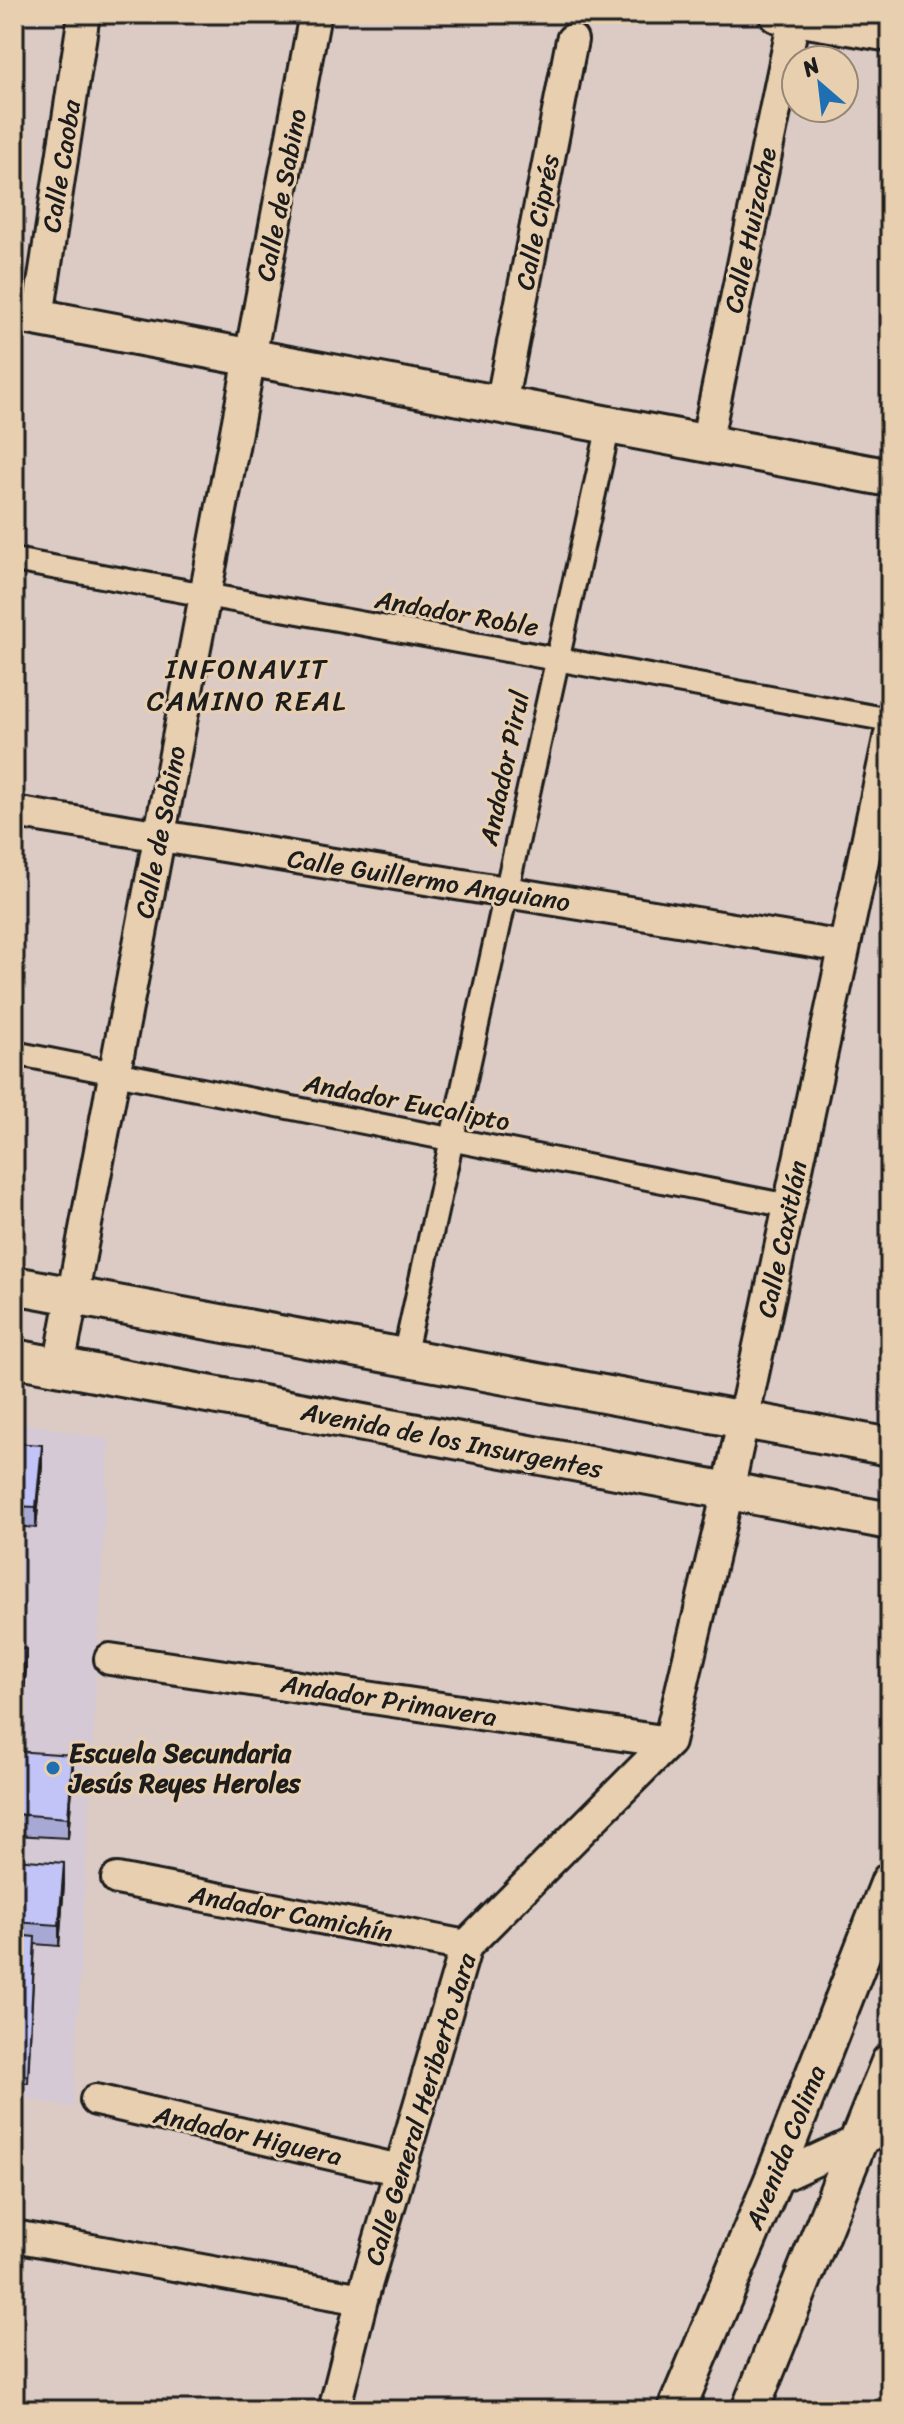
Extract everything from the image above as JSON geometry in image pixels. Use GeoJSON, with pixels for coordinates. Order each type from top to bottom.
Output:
{"type":"FeatureCollection","features":[{"type":"Feature","properties":{"kind":"street","name":"Calle Caoba"},"geometry":{"type":"LineString","coordinates":[[26,315],[84,14]]}},
{"type":"Feature","properties":{"kind":"street","name":"Calle de Sabino"},"geometry":{"type":"LineString","coordinates":[[59,1367],[315,14]]}},
{"type":"Feature","properties":{"kind":"street"},"geometry":{"type":"LineString","coordinates":[[789,15],[890,33]]}},
{"type":"Feature","properties":{"kind":"street","name":"Calle Huizache"},"geometry":{"type":"LineString","coordinates":[[706,444],[789,15]]}},
{"type":"Feature","properties":{"kind":"street","name":"Calle Ciprés"},"geometry":{"type":"LineString","coordinates":[[501,405],[572,40]]}},
{"type":"Feature","properties":{"kind":"street"},"geometry":{"type":"LineString","coordinates":[[26,315],[890,478]]}},
{"type":"Feature","properties":{"kind":"street","name":"Andador Pirul"},"geometry":{"type":"LineString","coordinates":[[404,1357],[609,425]]}},
{"type":"Feature","properties":{"kind":"street","name":"Andador Roble"},"geometry":{"type":"LineString","coordinates":[[14,560],[890,720]]}},
{"type":"Feature","properties":{"kind":"street","name":"Calle Caxitlán"},"geometry":{"type":"LineString","coordinates":[[669,1742],[728,1491],[890,734]]}},
{"type":"Feature","properties":{"kind":"street","name":"Calle Guillermo Anguiano"},"geometry":{"type":"LineString","coordinates":[[14,812],[844,947]]}},
{"type":"Feature","properties":{"kind":"street","name":"Andador Eucalipto"},"geometry":{"type":"LineString","coordinates":[[14,1053],[789,1206]]}},
{"type":"Feature","properties":{"kind":"street"},"geometry":{"type":"LineString","coordinates":[[14,1285],[890,1447]]}},
{"type":"Feature","properties":{"kind":"street","name":"Avenida de los Insurgentes"},"geometry":{"type":"LineString","coordinates":[[14,1358],[890,1521]]}},
{"type":"Feature","properties":{"kind":"street","name":"Andador Primavera"},"geometry":{"type":"LineString","coordinates":[[110,1659],[669,1742]]}},
{"type":"Feature","properties":{"kind":"street","name":"Calle General Heriberto Jara"},"geometry":{"type":"LineString","coordinates":[[334,2410],[362,2299],[466,1946],[669,1742]]}},
{"type":"Feature","properties":{"kind":"street","name":"Andador Camichín"},"geometry":{"type":"LineString","coordinates":[[117,1879],[466,1946]]}},
{"type":"Feature","properties":{"kind":"street","name":"Avenida Colima"},"geometry":{"type":"LineString","coordinates":[[676,2410],[773,2180],[890,1881]]}},
{"type":"Feature","properties":{"kind":"street"},"geometry":{"type":"LineString","coordinates":[[750,2410],[874,2133],[890,2062]]}},
{"type":"Feature","properties":{"kind":"street","name":"Andador Higuera"},"geometry":{"type":"LineString","coordinates":[[96,2100],[400,2170]]}},
{"type":"Feature","properties":{"kind":"street"},"geometry":{"type":"LineString","coordinates":[[773,2180],[874,2133]]}},
{"type":"Feature","properties":{"kind":"street"},"geometry":{"type":"LineString","coordinates":[[14,2236],[362,2299]]}},
{"type":"Feature","properties":{"kind":"shaded area","name":"Escuela Secundaria Jesús Reyes Heroles"},"geometry":{"type":"Polygon","coordinates":[[[14,1421],[109,1440],[73,2108],[14,2096],[14,1421]]]}},
{"type":"Feature","properties":{"kind":"building"},"geometry":{"type":"Polygon","coordinates":[[[14,1443],[42,1445],[36,1507],[14,1506],[14,1443]]]}},
{"type":"Feature","properties":{"kind":"building"},"geometry":{"type":"Polygon","coordinates":[[[14,1648],[26,1649],[20,1711],[14,1711],[14,1648]]]}},
{"type":"Feature","properties":{"kind":"building"},"geometry":{"type":"Polygon","coordinates":[[[14,1751],[73,1755],[68,1818],[14,1814],[14,1751]]]}},
{"type":"Feature","properties":{"kind":"building"},"geometry":{"type":"Polygon","coordinates":[[[14,1859],[64,1863],[59,1925],[14,1922],[14,1859]]]}},
{"type":"Feature","properties":{"kind":"building"},"geometry":{"type":"Polygon","coordinates":[[[14,1935],[35,1937],[28,2076],[14,2074],[14,1935]]]}},
{"type":"Feature","properties":{"kind":"place","name":"Escuela Secundaria Jesús Reyes Heroles"},"geometry":{"type":"Point","coordinates":[53,1768]}},
{"type":"Feature","properties":{"kind":"district","name":"INFONAVIT CAMINO REAL"},"geometry":{"type":"Point","coordinates":[247,684]}}]}
